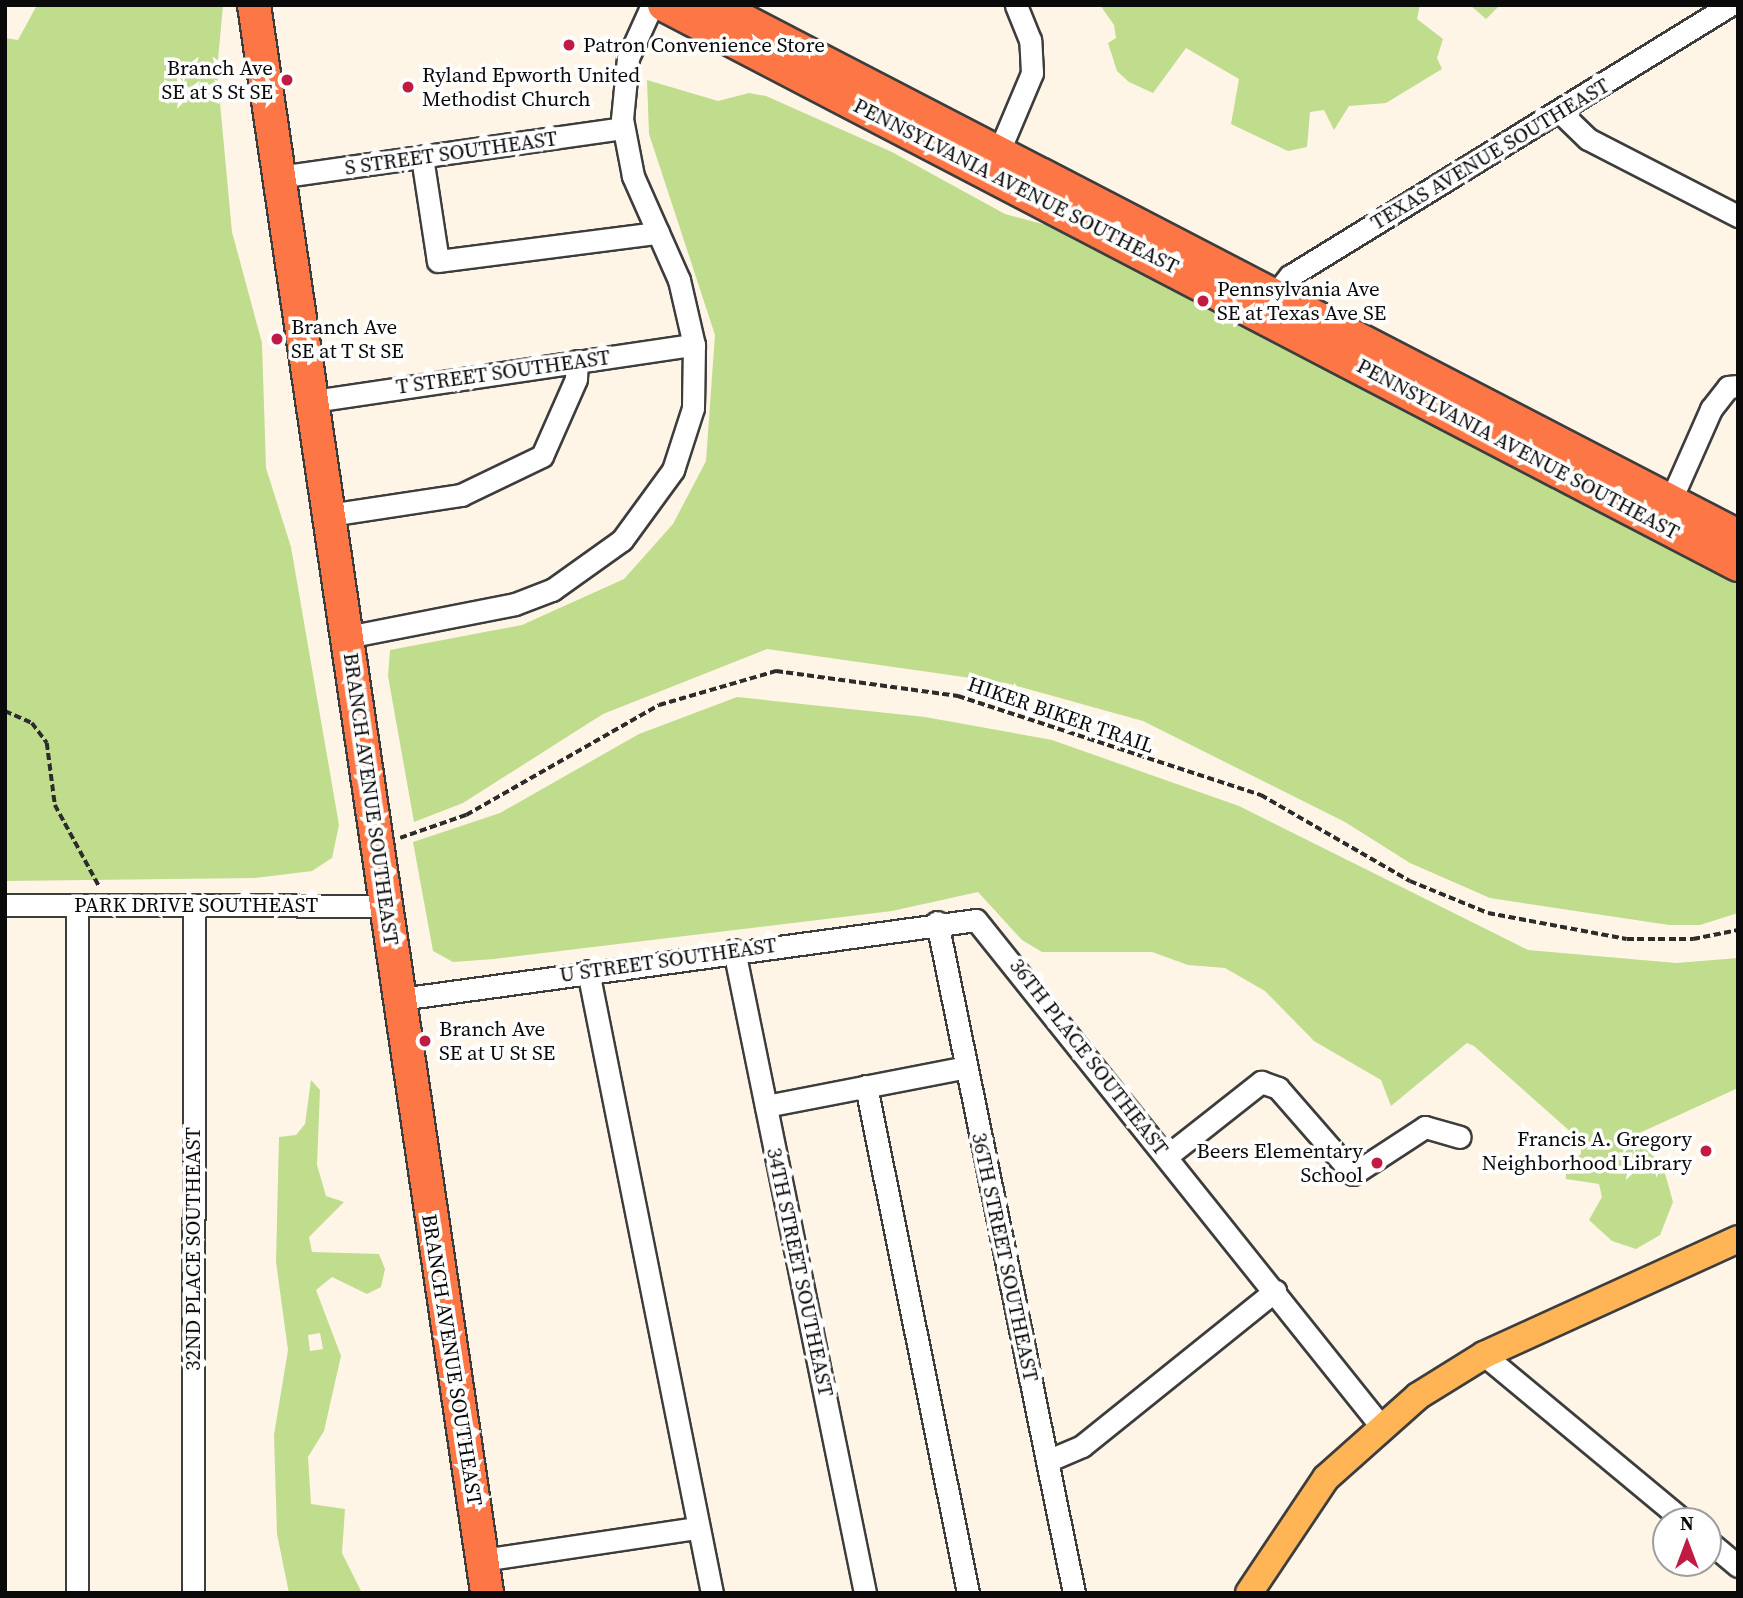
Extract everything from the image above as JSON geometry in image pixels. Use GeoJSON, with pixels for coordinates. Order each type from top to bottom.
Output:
{"type":"FeatureCollection","features":[{"type":"Feature","properties":{"kind":"highway","name":"BRANCH AVENUE SOUTHEAST"},"geometry":{"type":"LineString","coordinates":[[254,5],[487,1593]]}},
{"type":"Feature","properties":{"kind":"highway","name":"PENNSYLVANIA AVENUE SOUTHEAST"},"geometry":{"type":"LineString","coordinates":[[664,5],[994,162],[1268,303],[1665,512],[1738,565]]}},
{"type":"Feature","properties":{"kind":"highway","name":"PENNSYLVANIA AVENUE SOUTHEAST"},"geometry":{"type":"LineString","coordinates":[[714,5],[994,162]]}},
{"type":"Feature","properties":{"kind":"highway","name":"PENNSYLVANIA AVENUE SOUTHEAST"},"geometry":{"type":"LineString","coordinates":[[1665,512],[1738,536]]}},
{"type":"Feature","properties":{"kind":"main road"},"geometry":{"type":"LineString","coordinates":[[1249,1593],[1296,1515],[1380,1425],[1484,1355],[1738,1239]]}},
{"type":"Feature","properties":{"kind":"street"},"geometry":{"type":"LineString","coordinates":[[347,637],[515,604],[552,590],[603,557],[645,514],[678,458],[693,408],[694,345],[678,279],[633,176],[623,128],[628,58],[652,5]]}},
{"type":"Feature","properties":{"kind":"street"},"geometry":{"type":"LineString","coordinates":[[994,162],[1032,65],[1016,5]]}},
{"type":"Feature","properties":{"kind":"street","name":"TEXAS AVENUE SOUTHEAST"},"geometry":{"type":"LineString","coordinates":[[1268,303],[1560,112],[1730,5]]}},
{"type":"Feature","properties":{"kind":"street"},"geometry":{"type":"LineString","coordinates":[[1560,112],[1588,139],[1738,216]]}},
{"type":"Feature","properties":{"kind":"street","name":"S STREET SOUTHEAST"},"geometry":{"type":"LineString","coordinates":[[279,177],[623,128]]}},
{"type":"Feature","properties":{"kind":"street"},"geometry":{"type":"LineString","coordinates":[[422,157],[438,261],[658,233]]}},
{"type":"Feature","properties":{"kind":"street","name":"T STREET SOUTHEAST"},"geometry":{"type":"LineString","coordinates":[[313,401],[694,345]]}},
{"type":"Feature","properties":{"kind":"street"},"geometry":{"type":"LineString","coordinates":[[329,515],[461,495],[542,456],[576,379],[577,361]]}},
{"type":"Feature","properties":{"kind":"street"},"geometry":{"type":"LineString","coordinates":[[1665,512],[1711,409],[1728,387],[1738,386]]}},
{"type":"Feature","properties":{"kind":"street","name":"PARK DRIVE SOUTHEAST"},"geometry":{"type":"LineString","coordinates":[[5,905],[387,906]]}},
{"type":"Feature","properties":{"kind":"street"},"geometry":{"type":"LineString","coordinates":[[77,905],[77,1593]]}},
{"type":"Feature","properties":{"kind":"street","name":"32ND PLACE SOUTHEAST"},"geometry":{"type":"LineString","coordinates":[[193,1593],[194,905]]}},
{"type":"Feature","properties":{"kind":"street","name":"U STREET SOUTHEAST"},"geometry":{"type":"LineString","coordinates":[[400,999],[937,922]]}},
{"type":"Feature","properties":{"kind":"street","name":"36TH STREET SOUTHEAST"},"geometry":{"type":"LineString","coordinates":[[937,922],[1074,1593]]}},
{"type":"Feature","properties":{"kind":"street","name":"36TH PLACE SOUTHEAST"},"geometry":{"type":"LineString","coordinates":[[937,922],[982,923],[1380,1425]]}},
{"type":"Feature","properties":{"kind":"street","name":"34TH STREET SOUTHEAST"},"geometry":{"type":"LineString","coordinates":[[734,950],[865,1593]]}},
{"type":"Feature","properties":{"kind":"street"},"geometry":{"type":"LineString","coordinates":[[588,971],[712,1593]]}},
{"type":"Feature","properties":{"kind":"street"},"geometry":{"type":"LineString","coordinates":[[766,1105],[966,1067]]}},
{"type":"Feature","properties":{"kind":"street"},"geometry":{"type":"LineString","coordinates":[[1167,1156],[1261,1082],[1278,1088],[1353,1174],[1425,1127],[1460,1138]]}},
{"type":"Feature","properties":{"kind":"street"},"geometry":{"type":"LineString","coordinates":[[866,1086],[968,1593]]}},
{"type":"Feature","properties":{"kind":"street"},"geometry":{"type":"LineString","coordinates":[[1047,1461],[1082,1446],[1275,1291]]}},
{"type":"Feature","properties":{"kind":"street"},"geometry":{"type":"LineString","coordinates":[[1484,1355],[1667,1507]]}},
{"type":"Feature","properties":{"kind":"street"},"geometry":{"type":"LineString","coordinates":[[482,1560],[697,1528]]}},
{"type":"Feature","properties":{"kind":"street"},"geometry":{"type":"LineString","coordinates":[[1722,1553],[1738,1566]]}},
{"type":"Feature","properties":{"kind":"path","name":"HIKER BIKER TRAIL"},"geometry":{"type":"LineString","coordinates":[[377,843],[466,815],[659,705],[776,671],[817,674],[958,696],[1261,795],[1410,881],[1488,914],[1627,939],[1693,939],[1738,930]]}},
{"type":"Feature","properties":{"kind":"path"},"geometry":{"type":"LineString","coordinates":[[5,711],[32,723],[47,743],[55,805],[100,890]]}},
{"type":"Feature","properties":{"kind":"green space"},"geometry":{"type":"Polygon","coordinates":[[[37,5],[223,5],[217,71],[232,232],[262,343],[266,468],[291,547],[339,825],[332,858],[312,871],[255,878],[5,881],[5,38],[18,40],[37,5]]]}},
{"type":"Feature","properties":{"kind":"green space"},"geometry":{"type":"Polygon","coordinates":[[[1100,5],[1420,5],[1417,19],[1443,39],[1437,58],[1442,69],[1386,103],[1349,106],[1334,130],[1324,110],[1310,112],[1307,147],[1288,151],[1231,124],[1239,79],[1186,48],[1153,93],[1129,82],[1117,71],[1108,43],[1116,38],[1114,25],[1100,5]]]}},
{"type":"Feature","properties":{"kind":"green space"},"geometry":{"type":"Polygon","coordinates":[[[1470,5],[1500,5],[1486,19],[1470,5]]]}},
{"type":"Feature","properties":{"kind":"green space"},"geometry":{"type":"Polygon","coordinates":[[[647,80],[718,101],[749,93],[766,96],[892,152],[1005,214],[1062,229],[1738,584],[1738,913],[1700,925],[1669,925],[1490,898],[1410,863],[1345,822],[1143,721],[1006,683],[767,649],[603,714],[463,803],[414,822],[388,676],[390,650],[522,625],[624,579],[673,524],[706,461],[715,335],[649,134],[647,80]]]}},
{"type":"Feature","properties":{"kind":"green space"},"geometry":{"type":"Polygon","coordinates":[[[737,697],[925,717],[1052,740],[1239,806],[1528,950],[1676,963],[1738,958],[1738,1088],[1633,1136],[1663,1166],[1673,1202],[1660,1235],[1636,1249],[1612,1241],[1589,1220],[1602,1197],[1599,1184],[1566,1179],[1565,1167],[1581,1154],[1581,1141],[1474,1046],[1467,1043],[1391,1106],[1381,1080],[1314,1041],[1265,991],[1225,968],[1188,965],[1152,952],[1042,952],[1022,940],[978,892],[892,911],[494,959],[453,962],[433,951],[413,842],[500,813],[639,734],[737,697]]]}},
{"type":"Feature","properties":{"kind":"green space"},"geometry":{"type":"Polygon","coordinates":[[[311,1080],[320,1090],[317,1165],[326,1196],[344,1202],[309,1237],[312,1252],[379,1254],[385,1269],[381,1287],[367,1294],[332,1277],[316,1290],[341,1356],[324,1431],[308,1457],[311,1504],[345,1509],[342,1553],[362,1593],[289,1593],[277,1534],[274,1435],[288,1350],[276,1262],[279,1137],[296,1135],[305,1124],[311,1080]],[[320,1333],[308,1335],[310,1351],[323,1349],[320,1333]]]}},
{"type":"Feature","properties":{"kind":"place","name":"Patron Convenience Store"},"geometry":{"type":"Point","coordinates":[569,45]}},
{"type":"Feature","properties":{"kind":"place","name":"Branch Ave SE at S St SE"},"geometry":{"type":"Point","coordinates":[287,80]}},
{"type":"Feature","properties":{"kind":"place","name":"Ryland Epworth United Methodist Church"},"geometry":{"type":"Point","coordinates":[408,87]}},
{"type":"Feature","properties":{"kind":"place","name":"Pennsylvania Ave SE at Texas Ave SE"},"geometry":{"type":"Point","coordinates":[1203,301]}},
{"type":"Feature","properties":{"kind":"place","name":"Branch Ave SE at T St SE"},"geometry":{"type":"Point","coordinates":[277,339]}},
{"type":"Feature","properties":{"kind":"place","name":"Branch Ave SE at U St SE"},"geometry":{"type":"Point","coordinates":[425,1041]}},
{"type":"Feature","properties":{"kind":"place","name":"Francis A. Gregory Neighborhood Library"},"geometry":{"type":"Point","coordinates":[1706,1151]}},
{"type":"Feature","properties":{"kind":"place","name":"Beers Elementary School"},"geometry":{"type":"Point","coordinates":[1377,1163]}}]}
